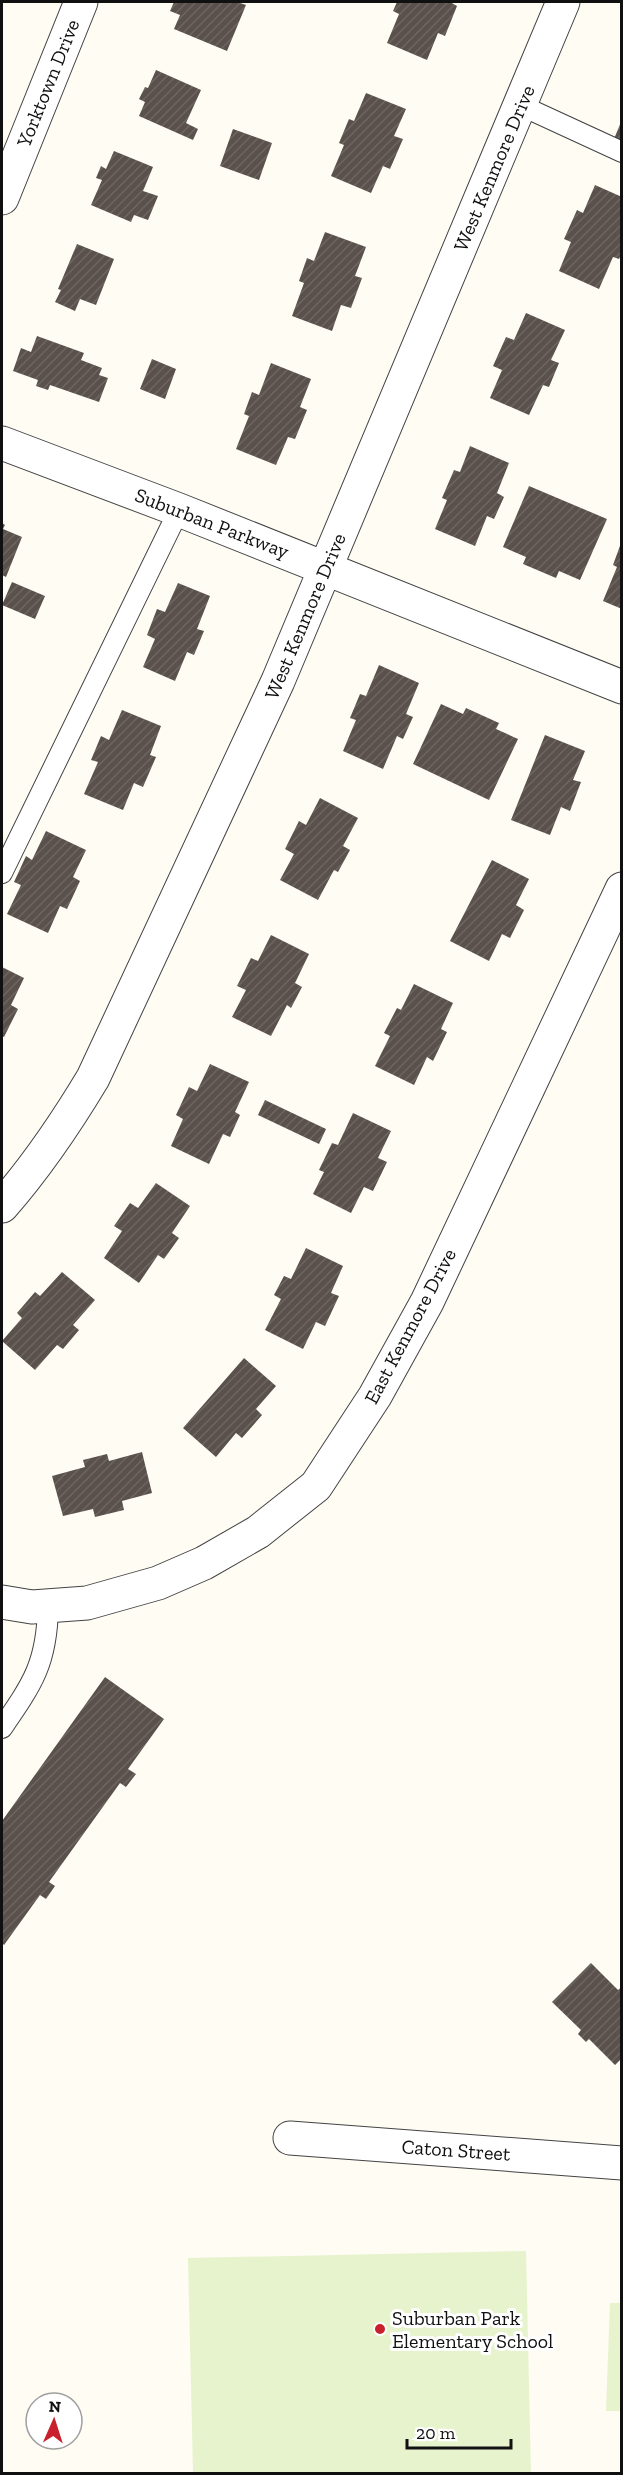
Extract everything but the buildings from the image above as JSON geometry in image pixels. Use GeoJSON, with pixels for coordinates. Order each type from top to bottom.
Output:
{"type":"FeatureCollection","features":[{"type":"Feature","properties":{"kind":"street","name":"Yorktown Drive"},"geometry":{"type":"LineString","coordinates":[[2,198],[81,2]]}},
{"type":"Feature","properties":{"kind":"street","name":"West Kenmore Drive"},"geometry":{"type":"LineString","coordinates":[[2,1206],[64,1126],[93,1077],[279,681],[563,2]]}},
{"type":"Feature","properties":{"kind":"street","name":"Suburban Parkway"},"geometry":{"type":"LineString","coordinates":[[2,443],[179,510],[621,687]]}},
{"type":"Feature","properties":{"kind":"street","name":"East Kenmore Drive"},"geometry":{"type":"LineString","coordinates":[[48,1607],[87,1603],[158,1583],[204,1563],[258,1532],[316,1486],[375,1396],[427,1302],[621,889]]}},
{"type":"Feature","properties":{"kind":"street"},"geometry":{"type":"LineString","coordinates":[[2,1602],[48,1607]]}},
{"type":"Feature","properties":{"kind":"street","name":"Caton Street"},"geometry":{"type":"LineString","coordinates":[[290,2138],[621,2163]]}},
{"type":"Feature","properties":{"kind":"lane"},"geometry":{"type":"LineString","coordinates":[[520,105],[621,152]]}},
{"type":"Feature","properties":{"kind":"lane"},"geometry":{"type":"LineString","coordinates":[[2,873],[179,510]]}},
{"type":"Feature","properties":{"kind":"lane"},"geometry":{"type":"LineString","coordinates":[[2,1728],[39,1669],[48,1637],[48,1607]]}},
{"type":"Feature","properties":{"kind":"green space"},"geometry":{"type":"Polygon","coordinates":[[[526,2251],[531,2473],[193,2473],[188,2258],[526,2251]]]}},
{"type":"Feature","properties":{"kind":"green space"},"geometry":{"type":"Polygon","coordinates":[[[610,2303],[621,2303],[621,2411],[606,2411],[610,2303]]]}},
{"type":"Feature","properties":{"kind":"place","name":"Suburban Park Elementary School"},"geometry":{"type":"Point","coordinates":[380,2329]}}]}
